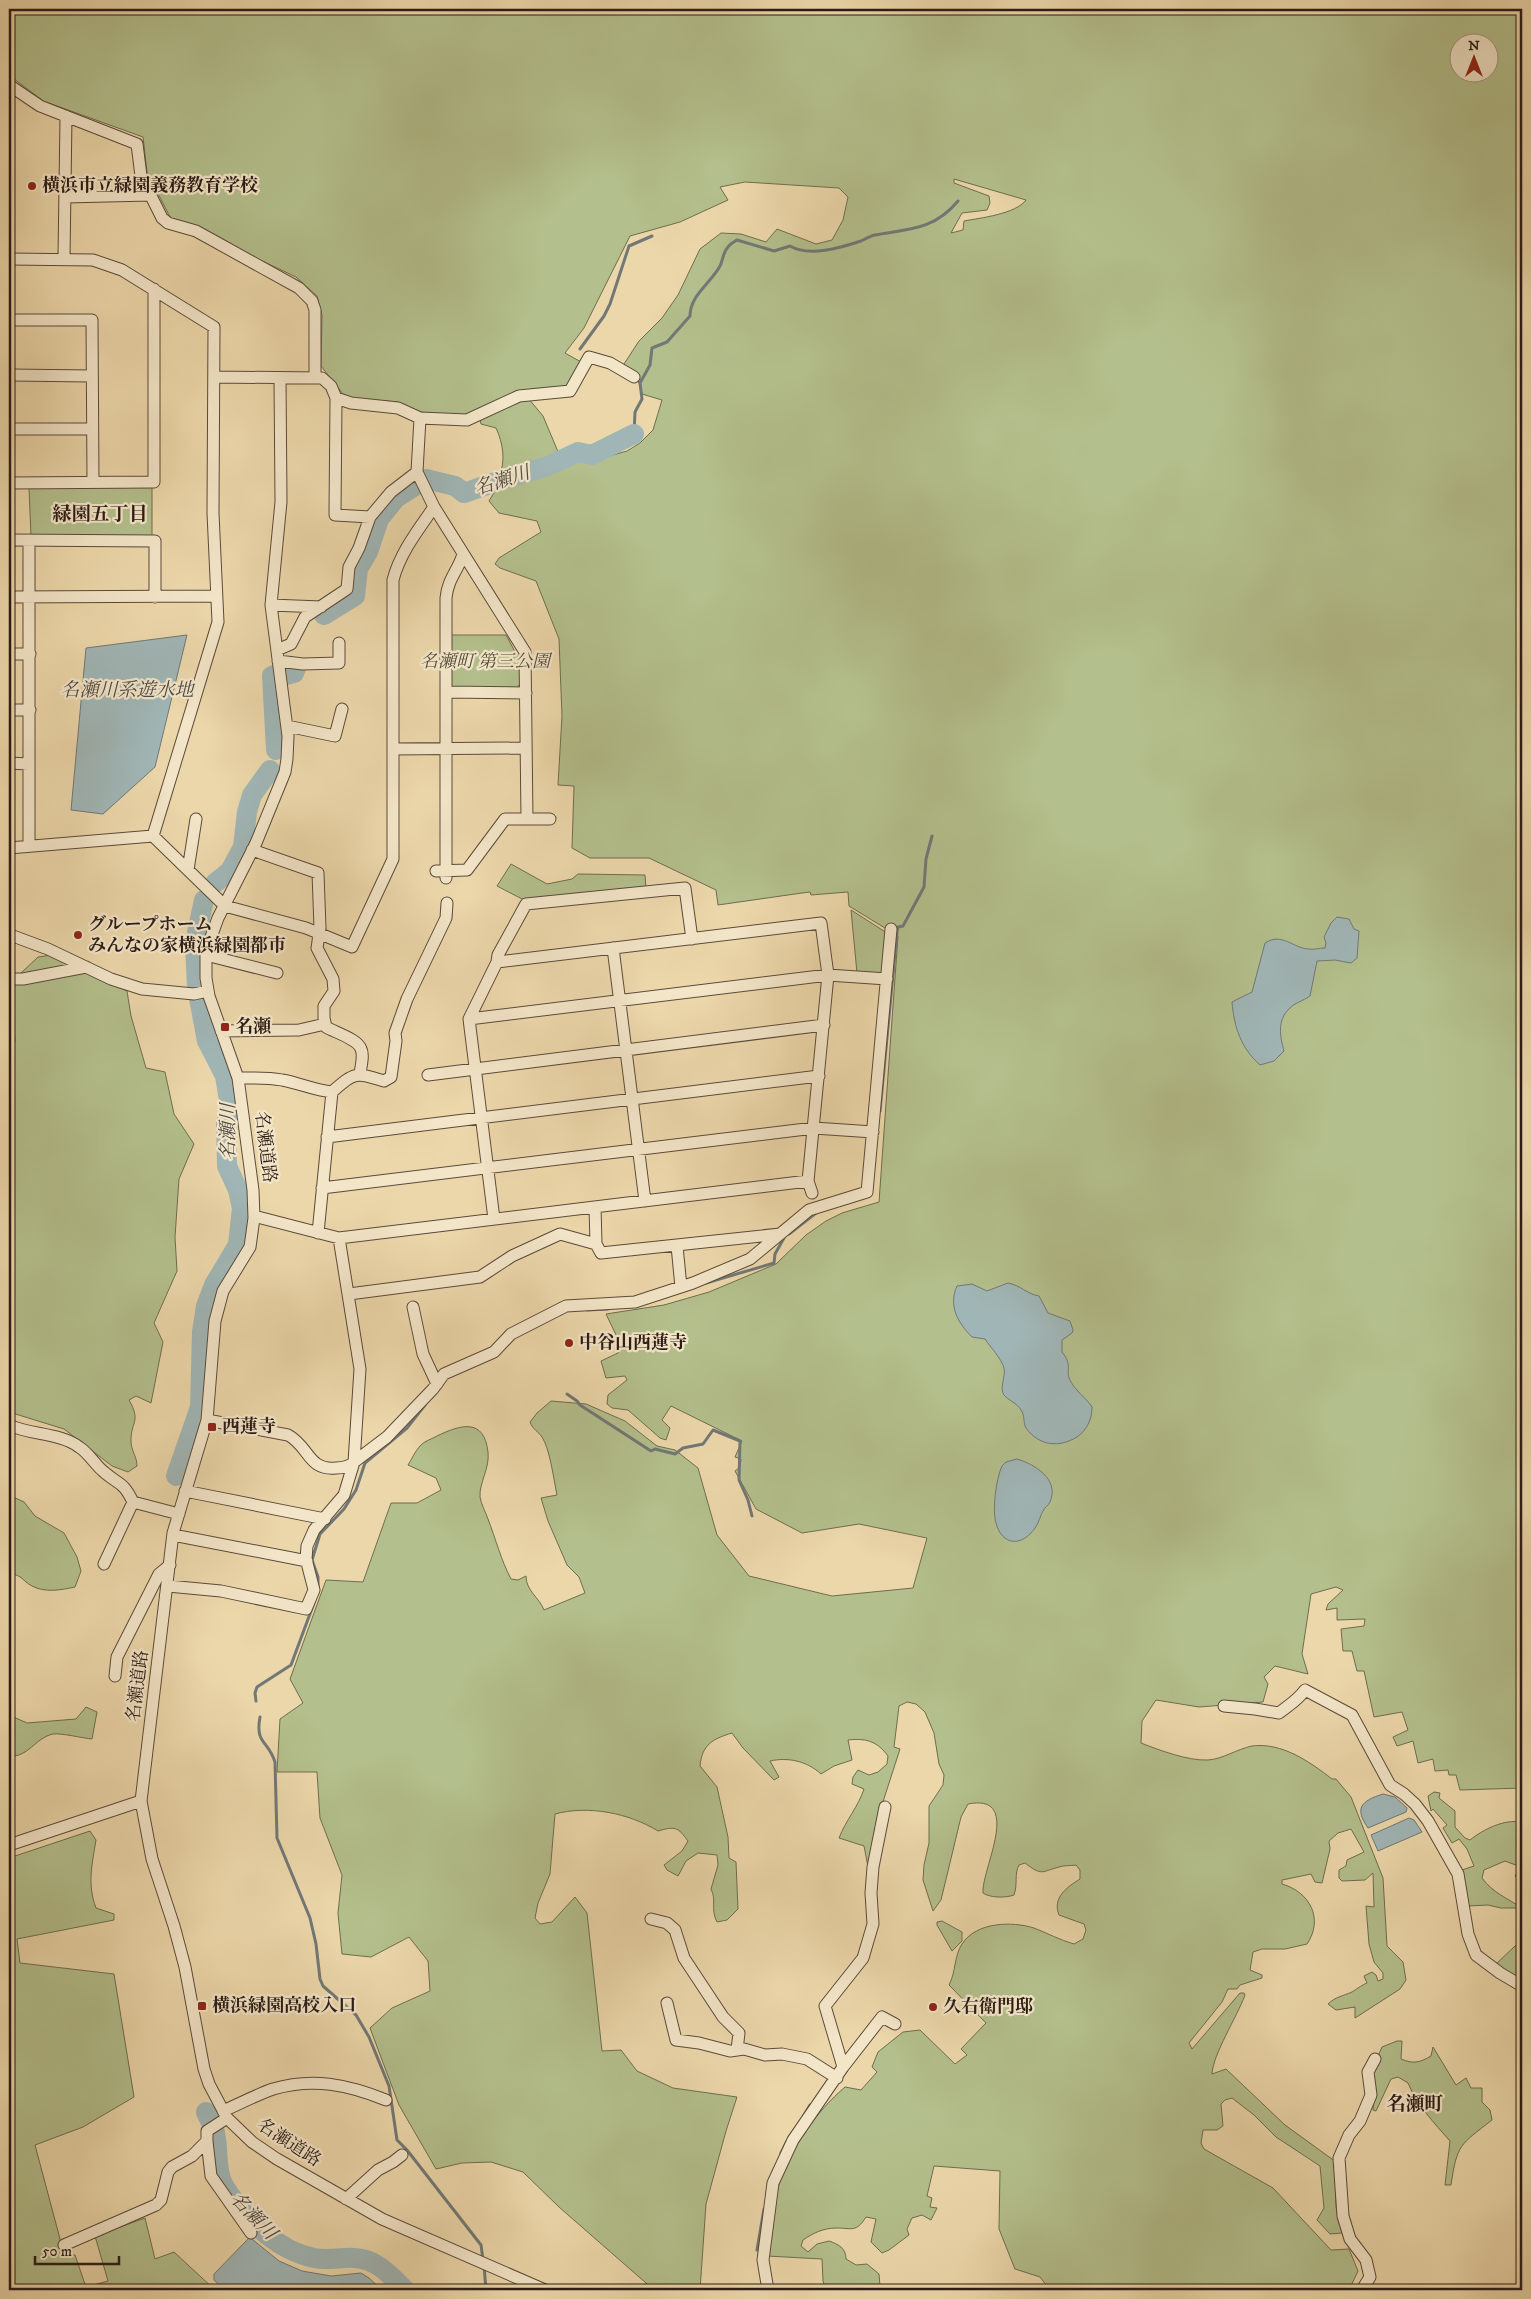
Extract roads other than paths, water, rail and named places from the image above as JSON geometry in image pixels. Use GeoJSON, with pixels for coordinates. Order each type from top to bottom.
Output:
{"type":"FeatureCollection","features":[{"type":"Feature","properties":{"kind":"street"},"geometry":{"type":"LineString","coordinates":[[9,85],[40,106],[137,144],[141,176],[162,218],[168,224],[196,231],[299,288],[312,301],[315,310],[314,377]]}},
{"type":"Feature","properties":{"kind":"street"},"geometry":{"type":"LineString","coordinates":[[64,259],[66,116]]}},
{"type":"Feature","properties":{"kind":"street"},"geometry":{"type":"LineString","coordinates":[[65,197],[150,195]]}},
{"type":"Feature","properties":{"kind":"street"},"geometry":{"type":"LineString","coordinates":[[9,259],[93,260],[107,264],[122,270],[214,327],[213,513],[218,622],[153,836]]}},
{"type":"Feature","properties":{"kind":"street"},"geometry":{"type":"LineString","coordinates":[[9,483],[154,482],[154,289]]}},
{"type":"Feature","properties":{"kind":"street"},"geometry":{"type":"LineString","coordinates":[[9,320],[92,320],[93,482]]}},
{"type":"Feature","properties":{"kind":"street"},"geometry":{"type":"LineString","coordinates":[[336,398],[352,403],[398,408],[420,418],[467,420],[519,396],[570,391],[588,356],[610,363],[634,377]]}},
{"type":"Feature","properties":{"kind":"street"},"geometry":{"type":"LineString","coordinates":[[9,375],[92,376]]}},
{"type":"Feature","properties":{"kind":"street"},"geometry":{"type":"LineString","coordinates":[[214,377],[314,377],[322,378],[331,386],[336,398],[336,515],[370,517]]}},
{"type":"Feature","properties":{"kind":"street","name":"名瀬道路"},"geometry":{"type":"LineString","coordinates":[[280,378],[281,502],[271,606],[287,726],[288,747],[285,772],[252,850],[210,937],[206,955],[206,978],[201,992],[221,1031],[238,1078],[253,1190],[254,1216],[250,1247],[223,1291],[215,1321],[206,1420],[173,1535],[141,1801],[152,1859],[185,1967],[204,2069],[223,2118],[277,2160],[382,2219],[494,2266],[545,2290]]}},
{"type":"Feature","properties":{"kind":"street"},"geometry":{"type":"LineString","coordinates":[[420,418],[417,472],[434,507],[526,652],[527,819]]}},
{"type":"Feature","properties":{"kind":"street"},"geometry":{"type":"LineString","coordinates":[[9,429],[92,428]]}},
{"type":"Feature","properties":{"kind":"street"},"geometry":{"type":"LineString","coordinates":[[277,656],[291,644],[305,616],[347,589],[349,567],[360,548],[370,517],[391,492],[417,472]]}},
{"type":"Feature","properties":{"kind":"street"},"geometry":{"type":"LineString","coordinates":[[9,848],[153,836],[225,906],[318,933],[352,947],[394,864],[393,580],[397,566],[407,547],[434,507]]}},
{"type":"Feature","properties":{"kind":"street"},"geometry":{"type":"LineString","coordinates":[[9,540],[155,541],[155,597]]}},
{"type":"Feature","properties":{"kind":"street"},"geometry":{"type":"LineString","coordinates":[[29,540],[29,846]]}},
{"type":"Feature","properties":{"kind":"street"},"geometry":{"type":"LineString","coordinates":[[463,554],[447,586],[443,873],[467,870],[505,819],[550,819]]}},
{"type":"Feature","properties":{"kind":"street"},"geometry":{"type":"LineString","coordinates":[[9,597],[216,596]]}},
{"type":"Feature","properties":{"kind":"street"},"geometry":{"type":"LineString","coordinates":[[271,606],[321,607]]}},
{"type":"Feature","properties":{"kind":"street"},"geometry":{"type":"LineString","coordinates":[[277,656],[303,664],[339,663],[339,643]]}},
{"type":"Feature","properties":{"kind":"street"},"geometry":{"type":"LineString","coordinates":[[9,654],[30,654]]}},
{"type":"Feature","properties":{"kind":"street"},"geometry":{"type":"LineString","coordinates":[[446,692],[526,693]]}},
{"type":"Feature","properties":{"kind":"street"},"geometry":{"type":"LineString","coordinates":[[9,710],[30,710]]}},
{"type":"Feature","properties":{"kind":"street"},"geometry":{"type":"LineString","coordinates":[[287,726],[335,736],[342,710]]}},
{"type":"Feature","properties":{"kind":"street"},"geometry":{"type":"LineString","coordinates":[[393,749],[526,748]]}},
{"type":"Feature","properties":{"kind":"street"},"geometry":{"type":"LineString","coordinates":[[9,763],[28,764]]}},
{"type":"Feature","properties":{"kind":"street"},"geometry":{"type":"LineString","coordinates":[[188,870],[196,819]]}},
{"type":"Feature","properties":{"kind":"street"},"geometry":{"type":"LineString","coordinates":[[252,850],[318,873],[317,948],[334,979],[334,990],[324,1006],[325,1024],[326,1027],[340,1033],[360,1046],[362,1050],[360,1074]]}},
{"type":"Feature","properties":{"kind":"street"},"geometry":{"type":"LineString","coordinates":[[494,1219],[469,1018],[497,962],[498,955],[526,904],[685,888],[692,939]]}},
{"type":"Feature","properties":{"kind":"street"},"geometry":{"type":"LineString","coordinates":[[318,1233],[332,1092],[350,1077],[360,1074],[384,1081],[393,1077],[395,1033],[407,998],[446,918],[447,903]]}},
{"type":"Feature","properties":{"kind":"street"},"geometry":{"type":"LineString","coordinates":[[497,962],[822,923],[828,975],[808,1181],[813,1201]]}},
{"type":"Feature","properties":{"kind":"street"},"geometry":{"type":"LineString","coordinates":[[206,1420],[288,1435],[296,1439],[314,1464],[323,1468],[349,1467],[387,1437],[437,1384],[444,1374],[494,1352],[511,1334],[566,1306],[635,1302],[681,1287],[750,1260],[780,1234],[813,1201],[867,1192],[892,929]]}},
{"type":"Feature","properties":{"kind":"street"},"geometry":{"type":"LineString","coordinates":[[13,936],[111,979],[142,989],[201,992]]}},
{"type":"Feature","properties":{"kind":"street"},"geometry":{"type":"LineString","coordinates":[[612,948],[645,1201]]}},
{"type":"Feature","properties":{"kind":"street"},"geometry":{"type":"LineString","coordinates":[[206,955],[277,973]]}},
{"type":"Feature","properties":{"kind":"street"},"geometry":{"type":"LineString","coordinates":[[9,979],[23,979],[86,967]]}},
{"type":"Feature","properties":{"kind":"street"},"geometry":{"type":"LineString","coordinates":[[469,1018],[828,975],[887,979]]}},
{"type":"Feature","properties":{"kind":"street"},"geometry":{"type":"LineString","coordinates":[[221,1031],[299,1030],[325,1024]]}},
{"type":"Feature","properties":{"kind":"street"},"geometry":{"type":"LineString","coordinates":[[428,1074],[824,1025]]}},
{"type":"Feature","properties":{"kind":"street"},"geometry":{"type":"LineString","coordinates":[[327,1137],[819,1076]]}},
{"type":"Feature","properties":{"kind":"street"},"geometry":{"type":"LineString","coordinates":[[238,1078],[284,1080],[316,1090],[332,1092]]}},
{"type":"Feature","properties":{"kind":"street"},"geometry":{"type":"LineString","coordinates":[[322,1188],[814,1128],[872,1132]]}},
{"type":"Feature","properties":{"kind":"street"},"geometry":{"type":"LineString","coordinates":[[254,1216],[339,1238],[808,1181]]}},
{"type":"Feature","properties":{"kind":"street"},"geometry":{"type":"LineString","coordinates":[[594,1207],[596,1244],[601,1253],[780,1234]]}},
{"type":"Feature","properties":{"kind":"street"},"geometry":{"type":"LineString","coordinates":[[349,1294],[480,1277],[512,1256],[560,1234],[596,1244]]}},
{"type":"Feature","properties":{"kind":"street"},"geometry":{"type":"LineString","coordinates":[[168,1586],[221,1591],[306,1609],[314,1590],[307,1561],[307,1546],[314,1530],[344,1495],[354,1462],[360,1369],[339,1238]]}},
{"type":"Feature","properties":{"kind":"street"},"geometry":{"type":"LineString","coordinates":[[677,1246],[681,1287]]}},
{"type":"Feature","properties":{"kind":"street"},"geometry":{"type":"LineString","coordinates":[[408,1286],[424,1354],[437,1384]]}},
{"type":"Feature","properties":{"kind":"street"},"geometry":{"type":"LineString","coordinates":[[9,1425],[23,1431],[66,1440],[80,1447],[104,1473],[126,1486],[133,1502]]}},
{"type":"Feature","properties":{"kind":"street"},"geometry":{"type":"LineString","coordinates":[[185,1490],[325,1519]]}},
{"type":"Feature","properties":{"kind":"street"},"geometry":{"type":"LineString","coordinates":[[133,1502],[179,1514]]}},
{"type":"Feature","properties":{"kind":"street"},"geometry":{"type":"LineString","coordinates":[[104,1564],[119,1528],[133,1502]]}},
{"type":"Feature","properties":{"kind":"street"},"geometry":{"type":"LineString","coordinates":[[173,1535],[307,1561]]}},
{"type":"Feature","properties":{"kind":"street"},"geometry":{"type":"LineString","coordinates":[[115,1676],[117,1657],[159,1574],[170,1565]]}},
{"type":"Feature","properties":{"kind":"street"},"geometry":{"type":"LineString","coordinates":[[1224,1706],[1256,1708],[1279,1713],[1290,1703],[1298,1700],[1305,1690],[1352,1715],[1390,1785],[1415,1804],[1428,1821],[1458,1874],[1468,1934],[1476,1955],[1500,1973],[1522,1986]]}},
{"type":"Feature","properties":{"kind":"street"},"geometry":{"type":"LineString","coordinates":[[9,1845],[141,1801]]}},
{"type":"Feature","properties":{"kind":"street"},"geometry":{"type":"LineString","coordinates":[[843,2067],[824,2006],[864,1958],[873,1924],[871,1893],[873,1867],[885,1807]]}},
{"type":"Feature","properties":{"kind":"street"},"geometry":{"type":"LineString","coordinates":[[651,1918],[667,1923],[675,1930],[684,1958],[704,1991],[723,2017],[738,2033],[738,2050]]}},
{"type":"Feature","properties":{"kind":"street"},"geometry":{"type":"LineString","coordinates":[[667,2003],[676,2040],[730,2051],[744,2049],[765,2055],[782,2054],[807,2059],[837,2078]]}},
{"type":"Feature","properties":{"kind":"street"},"geometry":{"type":"LineString","coordinates":[[768,2290],[763,2260],[773,2183],[793,2140],[843,2067],[882,2017],[895,2024]]}},
{"type":"Feature","properties":{"kind":"street"},"geometry":{"type":"LineString","coordinates":[[1362,2290],[1370,2277],[1366,2260],[1350,2239],[1343,2216],[1339,2158],[1349,2135],[1360,2121],[1371,2095],[1368,2072],[1376,2059]]}},
{"type":"Feature","properties":{"kind":"street"},"geometry":{"type":"LineString","coordinates":[[64,2245],[156,2205],[162,2200],[168,2172],[172,2167],[198,2151],[207,2136],[223,2118],[273,2090],[308,2084],[339,2084],[386,2100]]}},
{"type":"Feature","properties":{"kind":"street"},"geometry":{"type":"LineString","coordinates":[[207,2136],[211,2176],[251,2233]]}},
{"type":"Feature","properties":{"kind":"street"},"geometry":{"type":"LineString","coordinates":[[346,2199],[378,2170],[402,2155]]}},
{"type":"Feature","properties":{"kind":"water","name":"名瀬川系遊水地"},"geometry":{"type":"Polygon","coordinates":[[[187,635],[155,767],[103,814],[71,810],[86,648],[187,635]]]}},
{"type":"Feature","properties":{"kind":"water"},"geometry":{"type":"Polygon","coordinates":[[[1337,917],[1349,919],[1354,929],[1359,931],[1357,958],[1351,963],[1335,960],[1317,961],[1310,996],[1291,1007],[1285,1013],[1281,1023],[1281,1040],[1284,1051],[1274,1061],[1260,1065],[1243,1044],[1237,1028],[1232,1002],[1252,992],[1265,943],[1277,939],[1303,948],[1325,948],[1324,937],[1331,923],[1337,917]]]}},
{"type":"Feature","properties":{"kind":"water"},"geometry":{"type":"Polygon","coordinates":[[[1008,1283],[1039,1296],[1048,1313],[1070,1321],[1073,1330],[1072,1333],[1062,1340],[1062,1352],[1066,1357],[1071,1382],[1092,1407],[1090,1420],[1086,1428],[1081,1434],[1070,1441],[1056,1444],[1043,1442],[1031,1434],[1025,1426],[1021,1410],[1003,1392],[1004,1368],[1001,1361],[985,1339],[972,1337],[962,1326],[956,1314],[954,1293],[957,1286],[972,1284],[987,1291],[1008,1283]]]}},
{"type":"Feature","properties":{"kind":"water"},"geometry":{"type":"Polygon","coordinates":[[[1017,1459],[1031,1465],[1044,1474],[1051,1486],[1052,1494],[1050,1502],[1043,1511],[1035,1528],[1030,1534],[1019,1541],[1013,1541],[1008,1540],[999,1531],[995,1517],[995,1494],[1002,1466],[1006,1462],[1017,1459]]]}},
{"type":"Feature","properties":{"kind":"water"},"geometry":{"type":"Polygon","coordinates":[[[1383,1794],[1395,1797],[1407,1808],[1406,1812],[1368,1828],[1361,1815],[1362,1806],[1369,1799],[1383,1794]]]}},
{"type":"Feature","properties":{"kind":"water"},"geometry":{"type":"Polygon","coordinates":[[[1409,1818],[1414,1820],[1422,1832],[1378,1851],[1371,1835],[1409,1818]]]}},
{"type":"Feature","properties":{"kind":"water"},"geometry":{"type":"Polygon","coordinates":[[[249,2238],[279,2261],[302,2271],[331,2276],[361,2273],[382,2290],[225,2290],[214,2280],[214,2274],[249,2238]]]}},
{"type":"Feature","properties":{"kind":"waterway"},"geometry":{"type":"LineString","coordinates":[[634,434],[635,412],[642,399],[640,383],[650,365],[652,348],[667,342],[690,316],[693,302],[697,295],[716,272],[725,251],[732,243],[737,240],[774,251],[790,246],[806,251],[834,249],[861,241],[873,235],[920,227],[940,218],[958,201]]}},
{"type":"Feature","properties":{"kind":"waterway"},"geometry":{"type":"LineString","coordinates":[[580,349],[604,316],[610,304],[629,246],[652,236]]}},
{"type":"Feature","properties":{"kind":"waterway","name":"名瀬川"},"geometry":{"type":"LineString","coordinates":[[324,615],[355,596],[358,569],[368,552],[379,519],[396,498],[426,479],[455,486],[464,493],[548,466],[578,452],[592,455],[634,434]]}},
{"type":"Feature","properties":{"kind":"waterway","name":"名瀬川"},"geometry":{"type":"LineString","coordinates":[[287,675],[294,673],[296,668]]}},
{"type":"Feature","properties":{"kind":"waterway","name":"名瀬川"},"geometry":{"type":"LineString","coordinates":[[274,675],[272,676],[276,750]]}},
{"type":"Feature","properties":{"kind":"waterway","name":"名瀬川"},"geometry":{"type":"LineString","coordinates":[[215,883],[230,871],[243,847],[247,812],[252,795],[270,770]]}},
{"type":"Feature","properties":{"kind":"waterway"},"geometry":{"type":"LineString","coordinates":[[880,1111],[897,932],[898,927],[903,926],[924,887],[926,859],[932,836]]}},
{"type":"Feature","properties":{"kind":"waterway","name":"名瀬川"},"geometry":{"type":"LineString","coordinates":[[176,1476],[200,1407],[202,1332],[206,1306],[214,1285],[238,1245],[242,1208],[238,1190],[227,1166],[226,1124],[230,1106],[225,1076],[207,1041],[197,988],[195,942],[204,900]]}},
{"type":"Feature","properties":{"kind":"waterway"},"geometry":{"type":"LineString","coordinates":[[789,1234],[816,1213]]}},
{"type":"Feature","properties":{"kind":"waterway"},"geometry":{"type":"LineString","coordinates":[[706,1283],[774,1263],[775,1254],[784,1238]]}},
{"type":"Feature","properties":{"kind":"waterway"},"geometry":{"type":"LineString","coordinates":[[587,1310],[608,1309]]}},
{"type":"Feature","properties":{"kind":"waterway"},"geometry":{"type":"LineString","coordinates":[[567,1394],[580,1405],[651,1451],[655,1449],[675,1454],[683,1448],[703,1444],[713,1430],[740,1441],[739,1480],[748,1500],[752,1516]]}},
{"type":"Feature","properties":{"kind":"waterway"},"geometry":{"type":"LineString","coordinates":[[318,1588],[318,1577],[312,1560],[320,1534],[344,1509],[356,1490],[365,1463],[407,1428],[425,1405]]}},
{"type":"Feature","properties":{"kind":"waterway"},"geometry":{"type":"LineString","coordinates":[[256,1701],[255,1693],[257,1687],[291,1665],[314,1603]]}},
{"type":"Feature","properties":{"kind":"waterway"},"geometry":{"type":"LineString","coordinates":[[260,1717],[259,1732],[275,1762],[277,1838],[310,1918],[316,1944],[320,1979],[323,1986],[356,2015],[369,2037],[389,2086],[397,2140],[407,2150],[481,2245],[483,2260]]}},
{"type":"Feature","properties":{"kind":"waterway"},"geometry":{"type":"LineString","coordinates":[[804,2115],[810,2105]]}},
{"type":"Feature","properties":{"kind":"waterway","name":"名瀬川"},"geometry":{"type":"LineString","coordinates":[[206,2112],[215,2133],[221,2180],[241,2210],[262,2231],[287,2248],[314,2258],[355,2258],[370,2261],[383,2269],[405,2290]]}},
{"type":"Feature","properties":{"kind":"waterway"},"geometry":{"type":"LineString","coordinates":[[781,2153],[787,2141]]}},
{"type":"Feature","properties":{"kind":"waterway"},"geometry":{"type":"LineString","coordinates":[[757,2250],[764,2209]]}},
{"type":"Feature","properties":{"kind":"waterway"},"geometry":{"type":"LineString","coordinates":[[484,2266],[486,2290]]}},
{"type":"Feature","properties":{"kind":"place","name":"横浜市立緑園義務教育学校"},"geometry":{"type":"Point","coordinates":[32,186]}},
{"type":"Feature","properties":{"kind":"place","name":"グループホーム みんなの家横浜緑園都市"},"geometry":{"type":"Point","coordinates":[78,935]}},
{"type":"Feature","properties":{"kind":"place","name":"名瀬"},"geometry":{"type":"Point","coordinates":[225,1027]}},
{"type":"Feature","properties":{"kind":"place","name":"中谷山西蓮寺"},"geometry":{"type":"Point","coordinates":[569,1343]}},
{"type":"Feature","properties":{"kind":"place","name":"西蓮寺"},"geometry":{"type":"Point","coordinates":[212,1427]}},
{"type":"Feature","properties":{"kind":"place","name":"横浜緑園高校入口"},"geometry":{"type":"Point","coordinates":[202,2006]}},
{"type":"Feature","properties":{"kind":"place","name":"久右衛門邸"},"geometry":{"type":"Point","coordinates":[933,2007]}},
{"type":"Feature","properties":{"kind":"district","name":"緑園五丁目"},"geometry":{"type":"Point","coordinates":[100,514]}},
{"type":"Feature","properties":{"kind":"district","name":"名瀬町"},"geometry":{"type":"Point","coordinates":[1415,2104]}},
{"type":"Feature","properties":{"kind":"park label","name":"名瀬町 第三公園"},"geometry":{"type":"Point","coordinates":[485,662]}}]}
